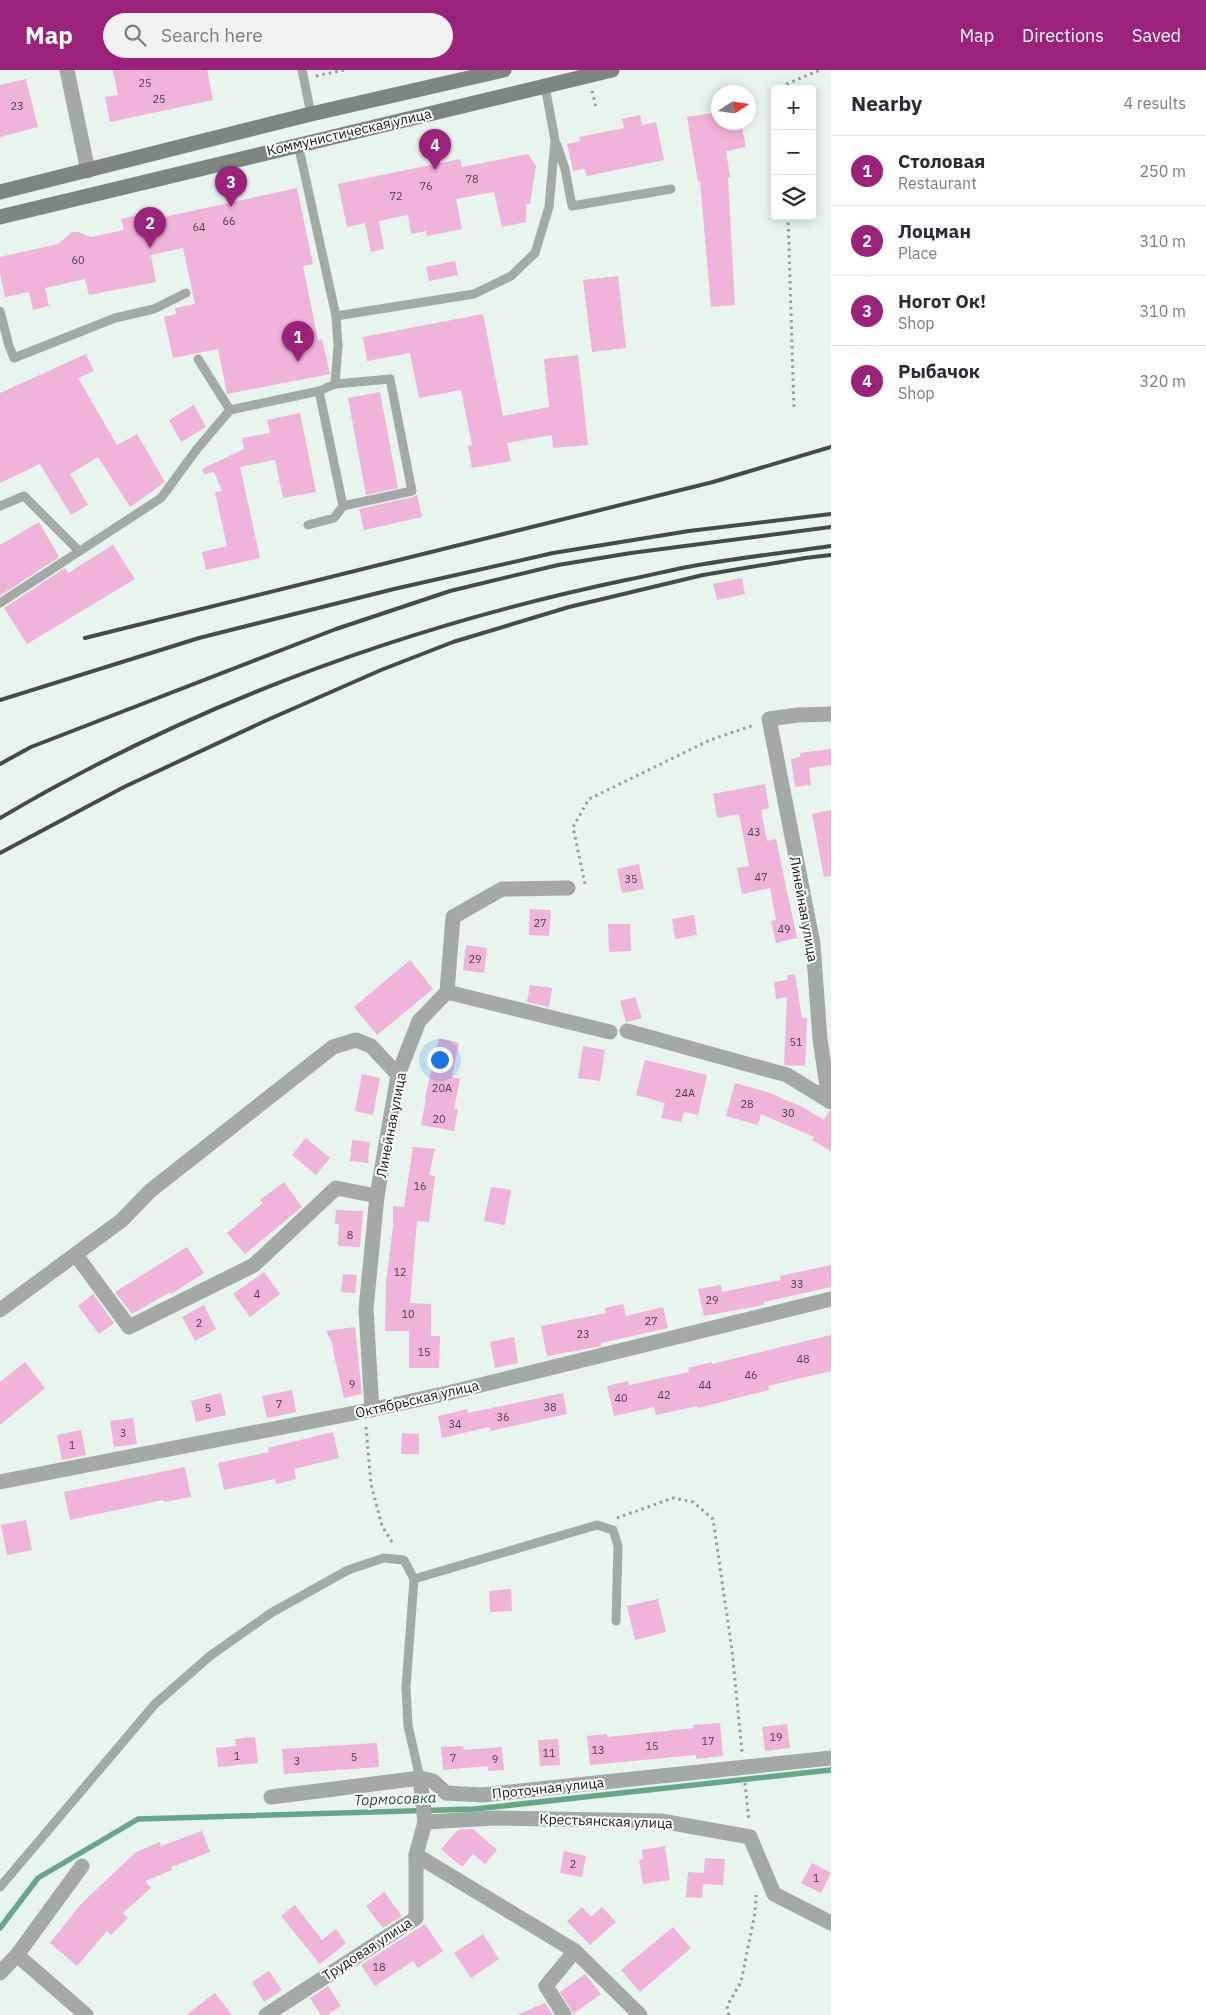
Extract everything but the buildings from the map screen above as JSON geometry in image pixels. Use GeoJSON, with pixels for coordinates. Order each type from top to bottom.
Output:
{"type":"FeatureCollection","features":[{"type":"Feature","properties":{"kind":"main road","name":"Коммунистическая улица"},"geometry":{"type":"LineString","coordinates":[[0,192],[311,114],[504,70]]}},
{"type":"Feature","properties":{"kind":"main road","name":"Коммунистическая улица"},"geometry":{"type":"LineString","coordinates":[[0,217],[612,70]]}},
{"type":"Feature","properties":{"kind":"street"},"geometry":{"type":"LineString","coordinates":[[67,70],[88,171]]}},
{"type":"Feature","properties":{"kind":"street"},"geometry":{"type":"LineString","coordinates":[[769,719],[798,715],[831,714]]}},
{"type":"Feature","properties":{"kind":"street","name":"Линейная улица"},"geometry":{"type":"LineString","coordinates":[[769,719],[812,944],[820,1039],[830,1101]]}},
{"type":"Feature","properties":{"kind":"street"},"geometry":{"type":"LineString","coordinates":[[568,888],[502,889],[453,917],[447,992],[610,1032]]}},
{"type":"Feature","properties":{"kind":"street","name":"Линейная улица"},"geometry":{"type":"LineString","coordinates":[[369,1410],[366,1310],[377,1196],[398,1075],[419,1021],[447,992]]}},
{"type":"Feature","properties":{"kind":"street","name":"Линейная улица"},"geometry":{"type":"LineString","coordinates":[[627,1031],[787,1075],[830,1101]]}},
{"type":"Feature","properties":{"kind":"street"},"geometry":{"type":"LineString","coordinates":[[0,1310],[122,1220],[150,1191],[333,1047],[356,1040],[371,1046],[398,1075]]}},
{"type":"Feature","properties":{"kind":"street"},"geometry":{"type":"LineString","coordinates":[[76,1255],[129,1327],[254,1265],[336,1188],[377,1196]]}},
{"type":"Feature","properties":{"kind":"street","name":"Октябрьская улица"},"geometry":{"type":"LineString","coordinates":[[0,1482],[448,1393],[831,1300]]}},
{"type":"Feature","properties":{"kind":"street","name":"Проточная улица"},"geometry":{"type":"LineString","coordinates":[[420,1778],[434,1781],[446,1793],[482,1795],[831,1758]]}},
{"type":"Feature","properties":{"kind":"street"},"geometry":{"type":"LineString","coordinates":[[271,1797],[420,1778],[425,1822],[416,1854],[574,1951],[640,2015]]}},
{"type":"Feature","properties":{"kind":"street","name":"Крестьянская улица"},"geometry":{"type":"LineString","coordinates":[[425,1822],[496,1818],[660,1821],[750,1837]]}},
{"type":"Feature","properties":{"kind":"street"},"geometry":{"type":"LineString","coordinates":[[750,1837],[774,1894],[831,1923]]}},
{"type":"Feature","properties":{"kind":"street","name":"Трудовая улица"},"geometry":{"type":"LineString","coordinates":[[266,2015],[416,1918],[416,1854]]}},
{"type":"Feature","properties":{"kind":"street"},"geometry":{"type":"LineString","coordinates":[[0,1974],[17,1955],[82,1866]]}},
{"type":"Feature","properties":{"kind":"street"},"geometry":{"type":"LineString","coordinates":[[564,2015],[546,1986],[574,1951]]}},
{"type":"Feature","properties":{"kind":"street"},"geometry":{"type":"LineString","coordinates":[[17,1955],[86,2015]]}},
{"type":"Feature","properties":{"kind":"lane"},"geometry":{"type":"LineString","coordinates":[[303,74],[311,114]]}},
{"type":"Feature","properties":{"kind":"lane"},"geometry":{"type":"LineString","coordinates":[[545,86],[555,140],[572,206],[670,189]]}},
{"type":"Feature","properties":{"kind":"lane"},"geometry":{"type":"LineString","coordinates":[[336,316],[474,294],[511,276],[535,253],[549,207],[555,140]]}},
{"type":"Feature","properties":{"kind":"lane"},"geometry":{"type":"LineString","coordinates":[[298,144],[336,316],[338,346],[335,384]]}},
{"type":"Feature","properties":{"kind":"lane"},"geometry":{"type":"LineString","coordinates":[[0,311],[4,346],[14,358],[115,318],[154,309],[186,293]]}},
{"type":"Feature","properties":{"kind":"lane"},"geometry":{"type":"LineString","coordinates":[[198,359],[230,410]]}},
{"type":"Feature","properties":{"kind":"lane"},"geometry":{"type":"LineString","coordinates":[[0,603],[161,498],[197,449],[230,410],[319,391],[335,384],[390,379],[412,491],[343,506],[334,518],[308,525]]}},
{"type":"Feature","properties":{"kind":"lane"},"geometry":{"type":"LineString","coordinates":[[319,391],[343,506]]}},
{"type":"Feature","properties":{"kind":"lane"},"geometry":{"type":"LineString","coordinates":[[0,506],[24,496],[79,551]]}},
{"type":"Feature","properties":{"kind":"lane"},"geometry":{"type":"LineString","coordinates":[[414,1579],[597,1525],[613,1530],[618,1546],[616,1621]]}},
{"type":"Feature","properties":{"kind":"lane"},"geometry":{"type":"LineString","coordinates":[[0,1887],[155,1704],[210,1656],[271,1613],[348,1570],[384,1558],[404,1560],[414,1579],[406,1687],[408,1726],[420,1778]]}},
{"type":"Feature","properties":{"kind":"path"},"geometry":{"type":"LineString","coordinates":[[303,74],[344,70]]}},
{"type":"Feature","properties":{"kind":"path"},"geometry":{"type":"LineString","coordinates":[[784,85],[820,70]]}},
{"type":"Feature","properties":{"kind":"path"},"geometry":{"type":"LineString","coordinates":[[788,220],[794,410]]}},
{"type":"Feature","properties":{"kind":"path"},"geometry":{"type":"LineString","coordinates":[[586,885],[573,827],[589,799],[710,740],[769,719]]}},
{"type":"Feature","properties":{"kind":"path"},"geometry":{"type":"LineString","coordinates":[[369,1410],[371,1484],[382,1526],[404,1560]]}},
{"type":"Feature","properties":{"kind":"path"},"geometry":{"type":"LineString","coordinates":[[597,1525],[673,1498],[693,1502],[713,1519],[732,1650],[750,1837]]}},
{"type":"Feature","properties":{"kind":"path"},"geometry":{"type":"LineString","coordinates":[[729,2015],[726,2006],[741,1982],[755,1913],[756,1894]]}},
{"type":"Feature","properties":{"kind":"waterway","name":"Тормосовка"},"geometry":{"type":"LineString","coordinates":[[0,1928],[38,1878],[138,1819],[475,1809],[831,1770]]}},
{"type":"Feature","properties":{"kind":"railway"},"geometry":{"type":"LineString","coordinates":[[85,638],[713,482],[831,447]]}},
{"type":"Feature","properties":{"kind":"railway"},"geometry":{"type":"LineString","coordinates":[[0,700],[199,638],[394,589],[553,553],[689,531],[831,514]]}},
{"type":"Feature","properties":{"kind":"railway"},"geometry":{"type":"LineString","coordinates":[[0,764],[31,747],[336,629],[450,591],[558,565],[631,553],[831,527]]}},
{"type":"Feature","properties":{"kind":"railway"},"geometry":{"type":"LineString","coordinates":[[0,818],[73,777],[148,739],[225,705],[383,645],[544,599],[684,567],[831,546]]}},
{"type":"Feature","properties":{"kind":"railway"},"geometry":{"type":"LineString","coordinates":[[0,853],[124,787],[265,721],[381,670],[453,642],[569,607],[703,575],[831,555]]}},
{"type":"Feature","properties":{"kind":"place","name":"Рыбачок"},"geometry":{"type":"Point","coordinates":[435,170]}},
{"type":"Feature","properties":{"kind":"place","name":"Ногот Ок!"},"geometry":{"type":"Point","coordinates":[231,207]}},
{"type":"Feature","properties":{"kind":"place","name":"Лоцман"},"geometry":{"type":"Point","coordinates":[150,248]}},
{"type":"Feature","properties":{"kind":"place","name":"Столовая"},"geometry":{"type":"Point","coordinates":[298,362]}}]}
